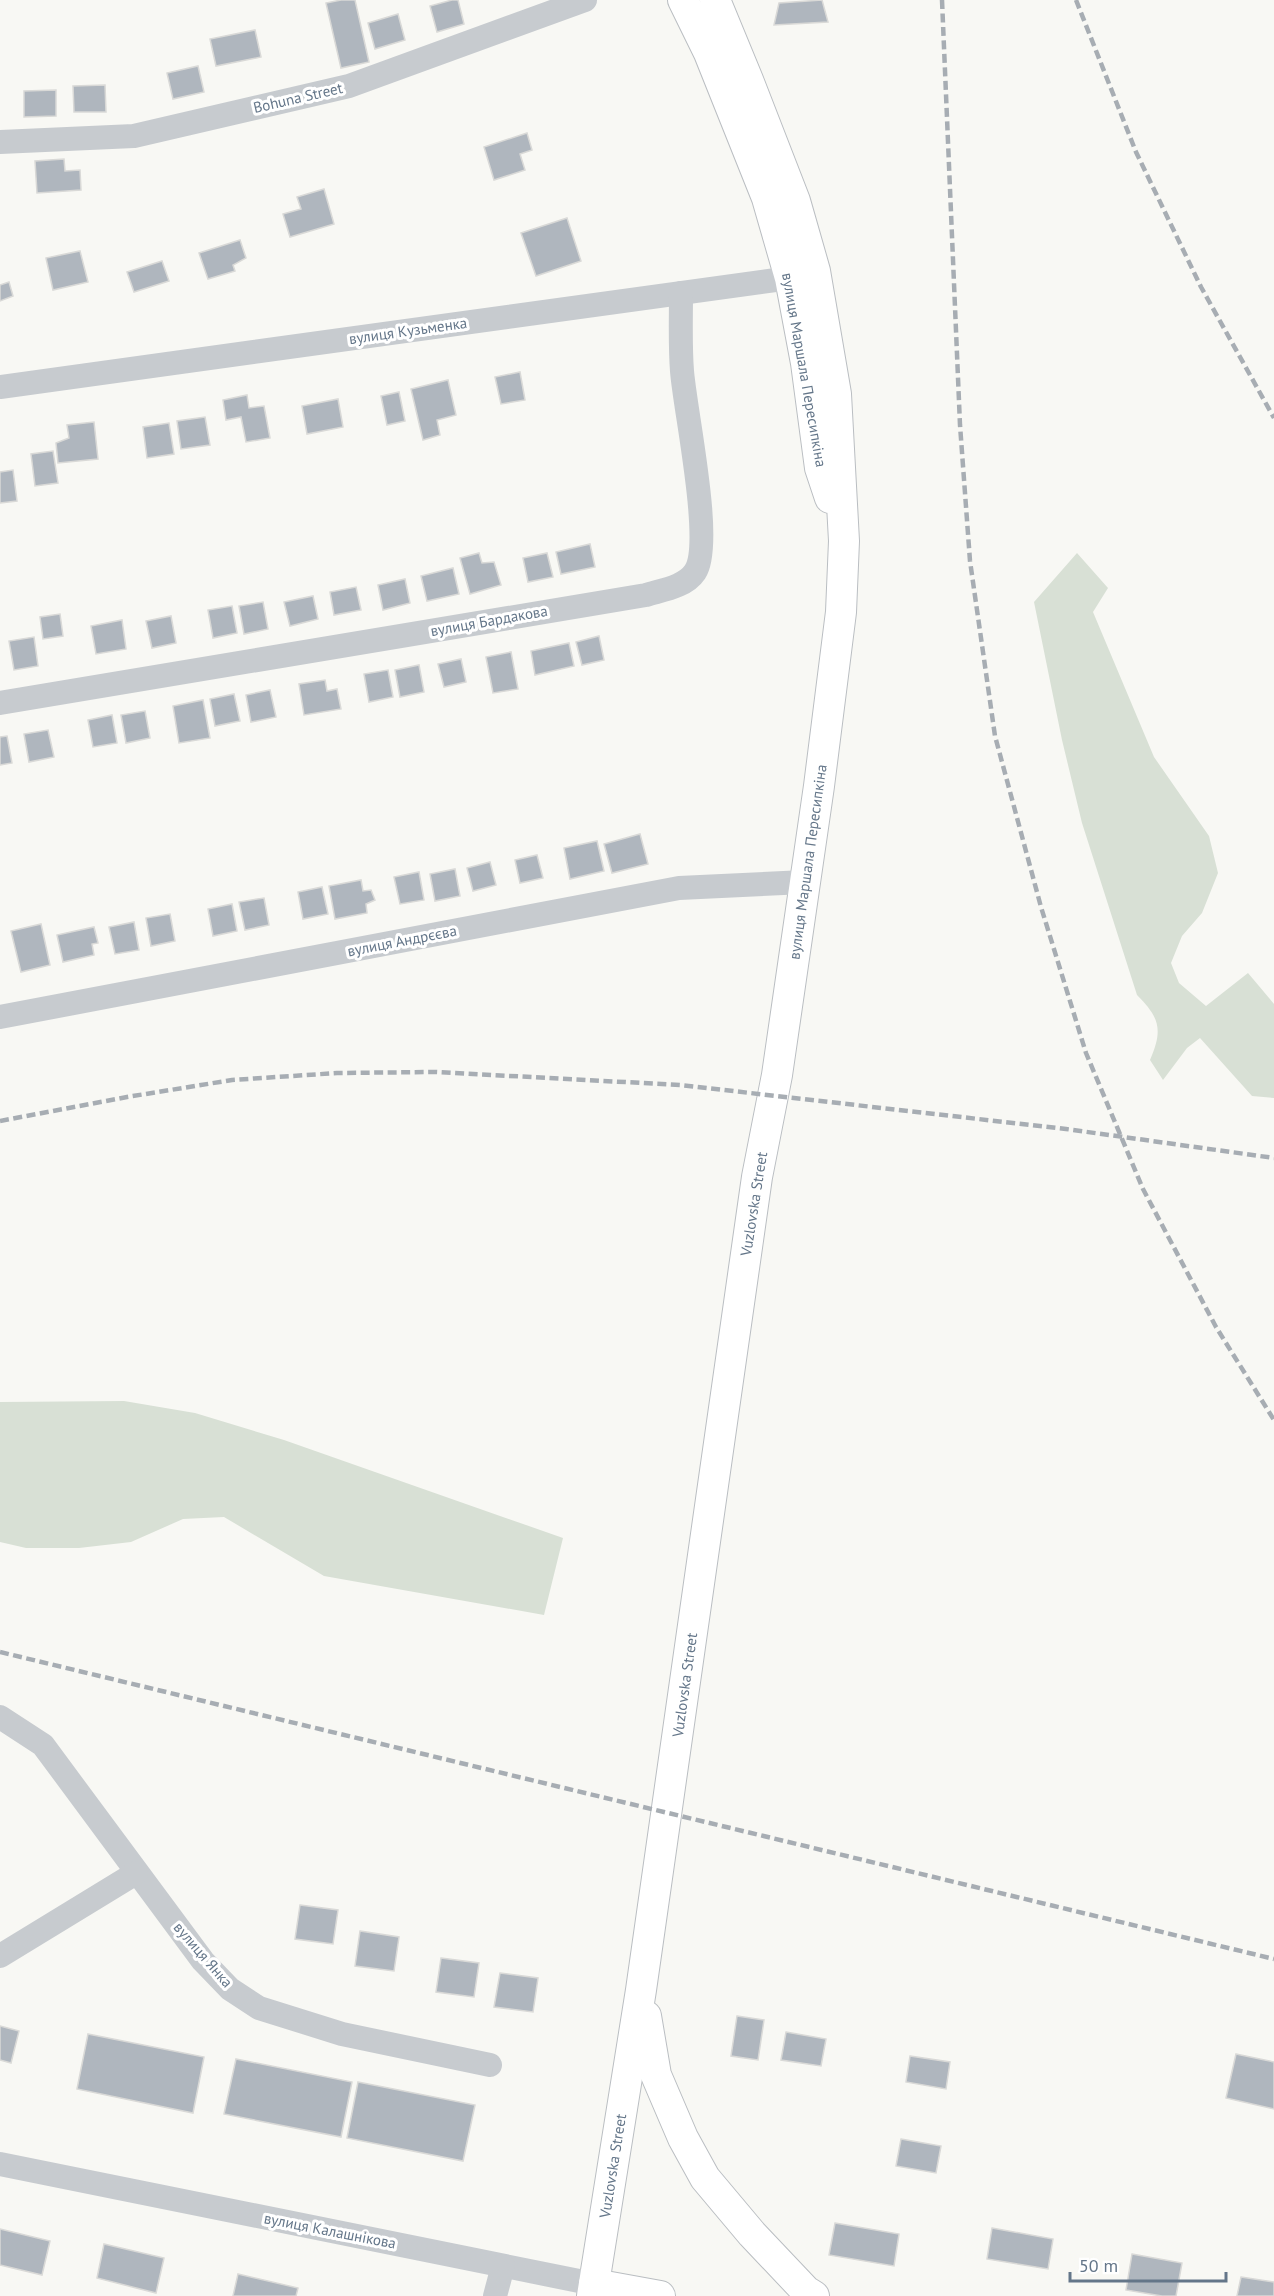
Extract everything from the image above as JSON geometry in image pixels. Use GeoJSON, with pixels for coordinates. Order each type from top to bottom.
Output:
{"type":"FeatureCollection","features":[{"type":"Feature","properties":{"kind":"main road","name":"вулиця Маршала Пересипкіна"},"geometry":{"type":"LineString","coordinates":[[683,0],[709,53],[740,125],[767,198],[802,275],[836,394],[844,541],[838,635],[777,1075]]}},
{"type":"Feature","properties":{"kind":"main road","name":"вулиця Маршала Пересипкіна"},"geometry":{"type":"LineString","coordinates":[[715,0],[795,201],[802,275]]}},
{"type":"Feature","properties":{"kind":"main road","name":"Vuzlovska Street"},"geometry":{"type":"LineString","coordinates":[[593,2290],[641,1990],[757,1177],[777,1075]]}},
{"type":"Feature","properties":{"kind":"main road"},"geometry":{"type":"LineString","coordinates":[[641,1990],[656,2075],[682,2138],[705,2178],[752,2234],[806,2291],[814,2296]]}},
{"type":"Feature","properties":{"kind":"main road","name":"вулиця Калашнікова"},"geometry":{"type":"LineString","coordinates":[[593,2290],[660,2296]]}},
{"type":"Feature","properties":{"kind":"street","name":"Bohuna Street"},"geometry":{"type":"LineString","coordinates":[[0,142],[134,136],[349,86],[585,0]]}},
{"type":"Feature","properties":{"kind":"street","name":"вулиця Кузьменка"},"geometry":{"type":"LineString","coordinates":[[0,387],[802,275]]}},
{"type":"Feature","properties":{"kind":"street","name":"вулиця Бардакова"},"geometry":{"type":"LineString","coordinates":[[0,703],[646,595],[679,585],[695,573],[702,552],[701,519],[682,370],[681,293]]}},
{"type":"Feature","properties":{"kind":"street","name":"вулиця Андрєєва"},"geometry":{"type":"LineString","coordinates":[[0,1017],[679,888],[805,882]]}},
{"type":"Feature","properties":{"kind":"street","name":"вулиця Янка"},"geometry":{"type":"LineString","coordinates":[[0,1717],[43,1745],[203,1961],[230,1989],[260,2008],[342,2034],[490,2066]]}},
{"type":"Feature","properties":{"kind":"street"},"geometry":{"type":"LineString","coordinates":[[0,1956],[136,1873]]}},
{"type":"Feature","properties":{"kind":"street","name":"вулиця Калашнікова"},"geometry":{"type":"LineString","coordinates":[[0,2164],[503,2266],[593,2290]]}},
{"type":"Feature","properties":{"kind":"street"},"geometry":{"type":"LineString","coordinates":[[495,2296],[503,2266]]}},
{"type":"Feature","properties":{"kind":"shaded area"},"geometry":{"type":"Polygon","coordinates":[[[1077,553],[1108,588],[1093,612],[1154,757],[1209,836],[1218,873],[1202,913],[1182,936],[1171,963],[1179,983],[1206,1006],[1248,973],[1274,1004],[1274,1098],[1252,1096],[1200,1038],[1187,1048],[1163,1080],[1150,1060],[1157,1040],[1157,1025],[1151,1011],[1137,995],[1082,823],[1062,740],[1034,602],[1077,553]]]}},
{"type":"Feature","properties":{"kind":"shaded area"},"geometry":{"type":"Polygon","coordinates":[[[124,1401],[195,1413],[284,1440],[563,1538],[544,1615],[324,1576],[224,1517],[183,1519],[131,1542],[79,1548],[26,1548],[0,1542],[0,1402],[124,1401]]]}},
{"type":"Feature","properties":{"kind":"building"},"geometry":{"type":"Polygon","coordinates":[[[355,0],[369,62],[341,68],[326,3],[355,0]]]}},
{"type":"Feature","properties":{"kind":"building"},"geometry":{"type":"Polygon","coordinates":[[[458,0],[464,24],[437,32],[430,6],[458,0]]]}},
{"type":"Feature","properties":{"kind":"building"},"geometry":{"type":"Polygon","coordinates":[[[822,0],[828,22],[774,25],[779,3],[822,0]]]}},
{"type":"Feature","properties":{"kind":"building"},"geometry":{"type":"Polygon","coordinates":[[[398,14],[405,40],[375,49],[368,23],[398,14]]]}},
{"type":"Feature","properties":{"kind":"building"},"geometry":{"type":"Polygon","coordinates":[[[255,30],[261,57],[216,66],[210,39],[255,30]]]}},
{"type":"Feature","properties":{"kind":"building"},"geometry":{"type":"Polygon","coordinates":[[[198,66],[204,92],[173,99],[167,73],[198,66]]]}},
{"type":"Feature","properties":{"kind":"building"},"geometry":{"type":"Polygon","coordinates":[[[105,85],[106,112],[74,112],[73,86],[105,85]]]}},
{"type":"Feature","properties":{"kind":"building"},"geometry":{"type":"Polygon","coordinates":[[[56,90],[56,116],[24,117],[24,91],[56,90]]]}},
{"type":"Feature","properties":{"kind":"building"},"geometry":{"type":"Polygon","coordinates":[[[527,133],[532,150],[520,154],[525,170],[494,180],[484,147],[527,133]]]}},
{"type":"Feature","properties":{"kind":"building"},"geometry":{"type":"Polygon","coordinates":[[[64,159],[65,171],[80,170],[81,190],[37,193],[35,161],[64,159]]]}},
{"type":"Feature","properties":{"kind":"building"},"geometry":{"type":"Polygon","coordinates":[[[324,189],[334,224],[290,237],[283,214],[301,209],[297,197],[324,189]]]}},
{"type":"Feature","properties":{"kind":"building"},"geometry":{"type":"Polygon","coordinates":[[[567,218],[581,261],[536,276],[521,233],[567,218]]]}},
{"type":"Feature","properties":{"kind":"building"},"geometry":{"type":"Polygon","coordinates":[[[240,240],[246,258],[233,265],[235,271],[208,279],[199,253],[240,240]]]}},
{"type":"Feature","properties":{"kind":"building"},"geometry":{"type":"Polygon","coordinates":[[[80,251],[88,282],[53,290],[46,258],[80,251]]]}},
{"type":"Feature","properties":{"kind":"building"},"geometry":{"type":"Polygon","coordinates":[[[162,261],[169,281],[134,292],[127,272],[162,261]]]}},
{"type":"Feature","properties":{"kind":"building"},"geometry":{"type":"Polygon","coordinates":[[[9,282],[13,296],[0,301],[0,285],[9,282]]]}},
{"type":"Feature","properties":{"kind":"building"},"geometry":{"type":"Polygon","coordinates":[[[520,372],[525,400],[501,404],[495,377],[520,372]]]}},
{"type":"Feature","properties":{"kind":"building"},"geometry":{"type":"Polygon","coordinates":[[[448,380],[456,415],[437,420],[440,435],[423,440],[411,389],[448,380]]]}},
{"type":"Feature","properties":{"kind":"building"},"geometry":{"type":"Polygon","coordinates":[[[399,392],[405,421],[387,425],[381,396],[399,392]]]}},
{"type":"Feature","properties":{"kind":"building"},"geometry":{"type":"Polygon","coordinates":[[[247,395],[249,408],[264,406],[270,438],[246,442],[241,417],[226,420],[223,400],[247,395]]]}},
{"type":"Feature","properties":{"kind":"building"},"geometry":{"type":"Polygon","coordinates":[[[338,399],[343,427],[307,434],[302,406],[338,399]]]}},
{"type":"Feature","properties":{"kind":"building"},"geometry":{"type":"Polygon","coordinates":[[[205,417],[210,445],[181,449],[177,421],[205,417]]]}},
{"type":"Feature","properties":{"kind":"building"},"geometry":{"type":"Polygon","coordinates":[[[94,422],[98,459],[58,463],[56,443],[69,438],[67,425],[94,422]]]}},
{"type":"Feature","properties":{"kind":"building"},"geometry":{"type":"Polygon","coordinates":[[[169,423],[174,454],[147,458],[143,427],[169,423]]]}},
{"type":"Feature","properties":{"kind":"building"},"geometry":{"type":"Polygon","coordinates":[[[53,451],[58,483],[35,486],[31,454],[53,451]]]}},
{"type":"Feature","properties":{"kind":"building"},"geometry":{"type":"Polygon","coordinates":[[[13,470],[17,501],[0,503],[0,472],[13,470]]]}},
{"type":"Feature","properties":{"kind":"building"},"geometry":{"type":"Polygon","coordinates":[[[590,544],[595,567],[561,574],[556,552],[590,544]]]}},
{"type":"Feature","properties":{"kind":"building"},"geometry":{"type":"Polygon","coordinates":[[[479,553],[482,563],[494,562],[501,585],[470,594],[460,558],[479,553]]]}},
{"type":"Feature","properties":{"kind":"building"},"geometry":{"type":"Polygon","coordinates":[[[547,553],[553,577],[528,582],[523,558],[547,553]]]}},
{"type":"Feature","properties":{"kind":"building"},"geometry":{"type":"Polygon","coordinates":[[[453,568],[459,594],[427,601],[421,576],[453,568]]]}},
{"type":"Feature","properties":{"kind":"building"},"geometry":{"type":"Polygon","coordinates":[[[405,579],[410,603],[383,610],[378,585],[405,579]]]}},
{"type":"Feature","properties":{"kind":"building"},"geometry":{"type":"Polygon","coordinates":[[[356,587],[361,610],[334,615],[330,592],[356,587]]]}},
{"type":"Feature","properties":{"kind":"building"},"geometry":{"type":"Polygon","coordinates":[[[313,596],[318,619],[290,626],[284,602],[313,596]]]}},
{"type":"Feature","properties":{"kind":"building"},"geometry":{"type":"Polygon","coordinates":[[[263,602],[268,629],[244,634],[239,606],[263,602]]]}},
{"type":"Feature","properties":{"kind":"building"},"geometry":{"type":"Polygon","coordinates":[[[232,606],[237,633],[213,638],[208,610],[232,606]]]}},
{"type":"Feature","properties":{"kind":"building"},"geometry":{"type":"Polygon","coordinates":[[[60,614],[63,636],[43,639],[40,617],[60,614]]]}},
{"type":"Feature","properties":{"kind":"building"},"geometry":{"type":"Polygon","coordinates":[[[171,616],[176,643],[152,648],[146,621],[171,616]]]}},
{"type":"Feature","properties":{"kind":"building"},"geometry":{"type":"Polygon","coordinates":[[[122,620],[126,649],[96,654],[91,626],[122,620]]]}},
{"type":"Feature","properties":{"kind":"building"},"geometry":{"type":"Polygon","coordinates":[[[599,636],[604,660],[582,665],[576,642],[599,636]]]}},
{"type":"Feature","properties":{"kind":"building"},"geometry":{"type":"Polygon","coordinates":[[[34,637],[38,666],[14,670],[9,641],[34,637]]]}},
{"type":"Feature","properties":{"kind":"building"},"geometry":{"type":"Polygon","coordinates":[[[569,643],[574,666],[535,675],[531,651],[569,643]]]}},
{"type":"Feature","properties":{"kind":"building"},"geometry":{"type":"Polygon","coordinates":[[[511,652],[518,689],[493,693],[486,657],[511,652]]]}},
{"type":"Feature","properties":{"kind":"building"},"geometry":{"type":"Polygon","coordinates":[[[461,659],[466,682],[444,687],[438,664],[461,659]]]}},
{"type":"Feature","properties":{"kind":"building"},"geometry":{"type":"Polygon","coordinates":[[[419,665],[424,692],[400,697],[395,670],[419,665]]]}},
{"type":"Feature","properties":{"kind":"building"},"geometry":{"type":"Polygon","coordinates":[[[388,670],[393,697],[369,702],[364,674],[388,670]]]}},
{"type":"Feature","properties":{"kind":"building"},"geometry":{"type":"Polygon","coordinates":[[[325,680],[327,691],[337,689],[341,709],[304,715],[299,684],[325,680]]]}},
{"type":"Feature","properties":{"kind":"building"},"geometry":{"type":"Polygon","coordinates":[[[270,690],[276,717],[251,722],[246,695],[270,690]]]}},
{"type":"Feature","properties":{"kind":"building"},"geometry":{"type":"Polygon","coordinates":[[[234,694],[240,721],[215,726],[210,699],[234,694]]]}},
{"type":"Feature","properties":{"kind":"building"},"geometry":{"type":"Polygon","coordinates":[[[203,700],[210,738],[179,743],[173,706],[203,700]]]}},
{"type":"Feature","properties":{"kind":"building"},"geometry":{"type":"Polygon","coordinates":[[[145,711],[150,738],[126,743],[121,715],[145,711]]]}},
{"type":"Feature","properties":{"kind":"building"},"geometry":{"type":"Polygon","coordinates":[[[112,715],[117,743],[93,747],[88,720],[112,715]]]}},
{"type":"Feature","properties":{"kind":"building"},"geometry":{"type":"Polygon","coordinates":[[[48,730],[54,757],[29,762],[24,734],[48,730]]]}},
{"type":"Feature","properties":{"kind":"building"},"geometry":{"type":"Polygon","coordinates":[[[7,736],[12,763],[0,765],[0,737],[7,736]]]}},
{"type":"Feature","properties":{"kind":"building"},"geometry":{"type":"Polygon","coordinates":[[[640,834],[648,864],[612,873],[604,844],[640,834]]]}},
{"type":"Feature","properties":{"kind":"building"},"geometry":{"type":"Polygon","coordinates":[[[597,841],[604,871],[570,879],[564,848],[597,841]]]}},
{"type":"Feature","properties":{"kind":"building"},"geometry":{"type":"Polygon","coordinates":[[[537,855],[543,878],[520,883],[515,860],[537,855]]]}},
{"type":"Feature","properties":{"kind":"building"},"geometry":{"type":"Polygon","coordinates":[[[490,862],[496,885],[473,891],[467,868],[490,862]]]}},
{"type":"Feature","properties":{"kind":"building"},"geometry":{"type":"Polygon","coordinates":[[[455,869],[460,896],[435,901],[430,874],[455,869]]]}},
{"type":"Feature","properties":{"kind":"building"},"geometry":{"type":"Polygon","coordinates":[[[419,872],[424,900],[400,904],[394,877],[419,872]]]}},
{"type":"Feature","properties":{"kind":"building"},"geometry":{"type":"Polygon","coordinates":[[[361,880],[363,891],[371,890],[375,900],[366,904],[367,913],[335,919],[329,886],[361,880]]]}},
{"type":"Feature","properties":{"kind":"building"},"geometry":{"type":"Polygon","coordinates":[[[322,887],[328,914],[303,919],[298,892],[322,887]]]}},
{"type":"Feature","properties":{"kind":"building"},"geometry":{"type":"Polygon","coordinates":[[[264,898],[269,925],[245,930],[239,902],[264,898]]]}},
{"type":"Feature","properties":{"kind":"building"},"geometry":{"type":"Polygon","coordinates":[[[232,904],[237,931],[213,936],[208,909],[232,904]]]}},
{"type":"Feature","properties":{"kind":"building"},"geometry":{"type":"Polygon","coordinates":[[[170,914],[175,941],[151,946],[146,918],[170,914]]]}},
{"type":"Feature","properties":{"kind":"building"},"geometry":{"type":"Polygon","coordinates":[[[134,922],[139,950],[115,954],[109,927],[134,922]]]}},
{"type":"Feature","properties":{"kind":"building"},"geometry":{"type":"Polygon","coordinates":[[[41,924],[50,965],[21,972],[11,931],[41,924]]]}},
{"type":"Feature","properties":{"kind":"building"},"geometry":{"type":"Polygon","coordinates":[[[94,927],[98,943],[92,944],[94,955],[63,962],[57,935],[94,927]]]}},
{"type":"Feature","properties":{"kind":"building"},"geometry":{"type":"Polygon","coordinates":[[[300,1905],[338,1910],[333,1944],[295,1939],[300,1905]]]}},
{"type":"Feature","properties":{"kind":"building"},"geometry":{"type":"Polygon","coordinates":[[[360,1931],[399,1937],[394,1971],[355,1966],[360,1931]]]}},
{"type":"Feature","properties":{"kind":"building"},"geometry":{"type":"Polygon","coordinates":[[[441,1958],[479,1963],[474,1997],[436,1992],[441,1958]]]}},
{"type":"Feature","properties":{"kind":"building"},"geometry":{"type":"Polygon","coordinates":[[[500,1973],[538,1978],[533,2012],[494,2007],[500,1973]]]}},
{"type":"Feature","properties":{"kind":"building"},"geometry":{"type":"Polygon","coordinates":[[[737,2016],[764,2020],[758,2060],[731,2056],[737,2016]]]}},
{"type":"Feature","properties":{"kind":"building"},"geometry":{"type":"Polygon","coordinates":[[[0,2026],[19,2031],[11,2063],[0,2060],[0,2026]]]}},
{"type":"Feature","properties":{"kind":"building"},"geometry":{"type":"Polygon","coordinates":[[[786,2032],[826,2039],[821,2066],[781,2060],[786,2032]]]}},
{"type":"Feature","properties":{"kind":"building"},"geometry":{"type":"Polygon","coordinates":[[[88,2034],[204,2057],[193,2113],[77,2089],[88,2034]]]}},
{"type":"Feature","properties":{"kind":"building"},"geometry":{"type":"Polygon","coordinates":[[[1236,2054],[1274,2062],[1274,2109],[1226,2098],[1236,2054]]]}},
{"type":"Feature","properties":{"kind":"building"},"geometry":{"type":"Polygon","coordinates":[[[910,2056],[950,2062],[946,2089],[906,2082],[910,2056]]]}},
{"type":"Feature","properties":{"kind":"building"},"geometry":{"type":"Polygon","coordinates":[[[236,2059],[352,2082],[341,2137],[224,2114],[236,2059]]]}},
{"type":"Feature","properties":{"kind":"building"},"geometry":{"type":"Polygon","coordinates":[[[358,2082],[475,2105],[463,2161],[347,2138],[358,2082]]]}},
{"type":"Feature","properties":{"kind":"building"},"geometry":{"type":"Polygon","coordinates":[[[901,2139],[941,2146],[936,2173],[896,2166],[901,2139]]]}},
{"type":"Feature","properties":{"kind":"building"},"geometry":{"type":"Polygon","coordinates":[[[835,2223],[899,2234],[894,2266],[829,2255],[835,2223]]]}},
{"type":"Feature","properties":{"kind":"building"},"geometry":{"type":"Polygon","coordinates":[[[992,2228],[1053,2239],[1048,2269],[987,2259],[992,2228]]]}},
{"type":"Feature","properties":{"kind":"building"},"geometry":{"type":"Polygon","coordinates":[[[0,2229],[50,2241],[42,2275],[0,2265],[0,2229]]]}},
{"type":"Feature","properties":{"kind":"building"},"geometry":{"type":"Polygon","coordinates":[[[104,2244],[164,2258],[156,2293],[97,2278],[104,2244]]]}},
{"type":"Feature","properties":{"kind":"building"},"geometry":{"type":"Polygon","coordinates":[[[1132,2254],[1182,2263],[1176,2296],[1126,2290],[1132,2254]]]}},
{"type":"Feature","properties":{"kind":"building"},"geometry":{"type":"Polygon","coordinates":[[[238,2274],[298,2288],[296,2296],[233,2296],[238,2274]]]}},
{"type":"Feature","properties":{"kind":"building"},"geometry":{"type":"Polygon","coordinates":[[[1241,2277],[1274,2282],[1274,2296],[1237,2296],[1241,2277]]]}},
{"type":"Feature","properties":{"kind":"railway"},"geometry":{"type":"LineString","coordinates":[[942,0],[960,425],[970,561],[995,736],[1041,907],[1086,1053],[1143,1189],[1216,1327],[1274,1420]]}},
{"type":"Feature","properties":{"kind":"railway"},"geometry":{"type":"LineString","coordinates":[[1076,0],[1136,152],[1201,287],[1274,418]]}},
{"type":"Feature","properties":{"kind":"railway"},"geometry":{"type":"LineString","coordinates":[[0,1121],[232,1080],[337,1073],[436,1072],[680,1085],[1066,1129],[1274,1158]]}},
{"type":"Feature","properties":{"kind":"railway"},"geometry":{"type":"LineString","coordinates":[[0,1652],[1274,1959]]}}]}
